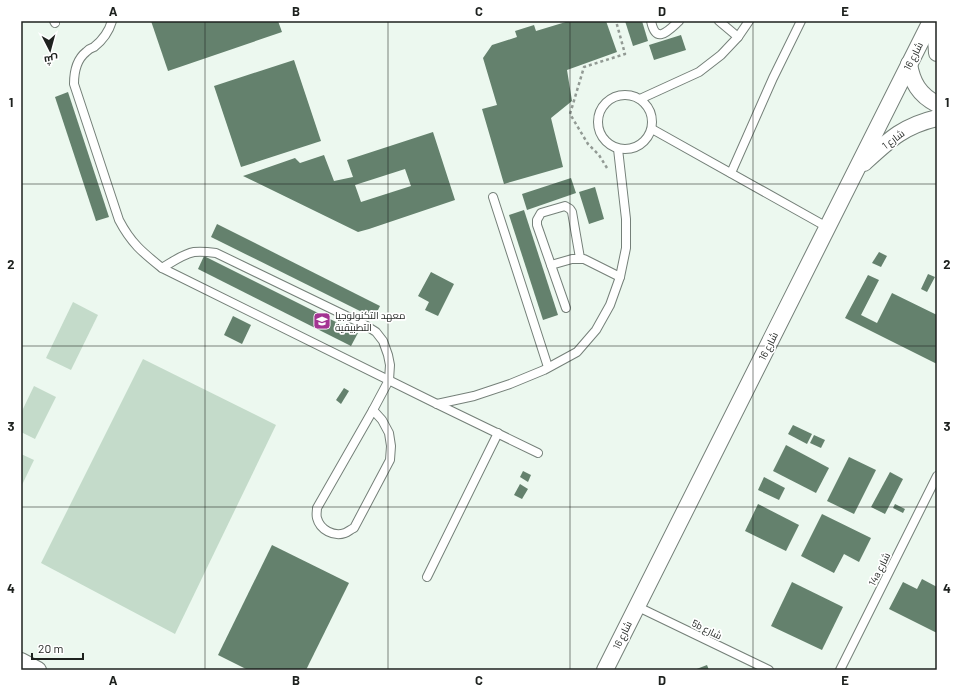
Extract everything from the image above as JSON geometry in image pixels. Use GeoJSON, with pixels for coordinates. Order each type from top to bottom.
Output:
{"type":"FeatureCollection","features":[{"type":"Feature","properties":{"kind":"street","name":"شارع 16"},"geometry":{"type":"LineString","coordinates":[[605,670],[931,21]]}},
{"type":"Feature","properties":{"kind":"street"},"geometry":{"type":"LineString","coordinates":[[937,21],[937,54]]}},
{"type":"Feature","properties":{"kind":"street"},"geometry":{"type":"LineString","coordinates":[[909,64],[915,85],[922,94],[937,104]]}},
{"type":"Feature","properties":{"kind":"street","name":"شارع 1"},"geometry":{"type":"LineString","coordinates":[[855,171],[888,141],[900,133],[912,126],[937,118]]}},
{"type":"Feature","properties":{"kind":"lane"},"geometry":{"type":"LineString","coordinates":[[112,21],[109,29],[100,42],[86,51],[80,58],[76,66],[74,84],[119,220],[132,241],[149,258],[162,268],[538,453]]}},
{"type":"Feature","properties":{"kind":"lane"},"geometry":{"type":"LineString","coordinates":[[651,21],[653,29],[659,34],[666,33],[679,21]]}},
{"type":"Feature","properties":{"kind":"lane"},"geometry":{"type":"LineString","coordinates":[[719,21],[738,37]]}},
{"type":"Feature","properties":{"kind":"lane"},"geometry":{"type":"LineString","coordinates":[[640,99],[699,72],[721,55],[738,37],[749,21]]}},
{"type":"Feature","properties":{"kind":"lane"},"geometry":{"type":"LineString","coordinates":[[731,173],[773,78],[801,21]]}},
{"type":"Feature","properties":{"kind":"lane"},"geometry":{"type":"LineString","coordinates":[[629,95],[640,99],[648,107],[652,118],[652,129],[648,137],[642,143],[635,148],[626,150],[607,143],[600,134],[597,122],[600,111],[607,101],[617,96],[629,95]]}},
{"type":"Feature","properties":{"kind":"lane"},"geometry":{"type":"LineString","coordinates":[[652,129],[827,227]]}},
{"type":"Feature","properties":{"kind":"lane"},"geometry":{"type":"LineString","coordinates":[[437,404],[474,396],[548,367],[577,352],[596,330],[610,305],[620,277],[626,248],[626,219],[618,148]]}},
{"type":"Feature","properties":{"kind":"lane"},"geometry":{"type":"LineString","coordinates":[[493,197],[548,367]]}},
{"type":"Feature","properties":{"kind":"lane"},"geometry":{"type":"LineString","coordinates":[[566,308],[538,225],[537,220],[541,213],[565,206],[570,209],[572,212],[580,258]]}},
{"type":"Feature","properties":{"kind":"lane"},"geometry":{"type":"LineString","coordinates":[[162,268],[193,252],[202,251],[216,253],[365,325],[376,332],[382,341],[388,354],[390,365],[389,380],[317,508],[317,517],[321,526],[328,532],[337,534],[346,533],[354,528],[390,460],[392,446],[389,433],[382,420],[373,410]]}},
{"type":"Feature","properties":{"kind":"lane"},"geometry":{"type":"LineString","coordinates":[[551,265],[580,258],[588,260],[620,277]]}},
{"type":"Feature","properties":{"kind":"lane"},"geometry":{"type":"LineString","coordinates":[[427,577],[498,434]]}},
{"type":"Feature","properties":{"kind":"lane","name":"14a شارع"},"geometry":{"type":"LineString","coordinates":[[840,670],[937,476]]}},
{"type":"Feature","properties":{"kind":"lane","name":"5b شارع"},"geometry":{"type":"LineString","coordinates":[[636,606],[769,670]]}},
{"type":"Feature","properties":{"kind":"path"},"geometry":{"type":"LineString","coordinates":[[608,170],[599,155],[588,144],[570,114],[584,67],[625,54],[616,21]]}},
{"type":"Feature","properties":{"kind":"green space"},"geometry":{"type":"Polygon","coordinates":[[[73,302],[98,315],[71,370],[46,358],[73,302]]]}},
{"type":"Feature","properties":{"kind":"green space"},"geometry":{"type":"Polygon","coordinates":[[[143,359],[276,425],[175,634],[41,563],[143,359]]]}},
{"type":"Feature","properties":{"kind":"green space"},"geometry":{"type":"Polygon","coordinates":[[[34,386],[56,397],[35,439],[21,432],[21,413],[34,386]]]}},
{"type":"Feature","properties":{"kind":"green space"},"geometry":{"type":"Polygon","coordinates":[[[21,454],[34,460],[21,487],[21,454]]]}},
{"type":"Feature","properties":{"kind":"building"},"geometry":{"type":"Polygon","coordinates":[[[151,21],[278,21],[282,32],[168,71],[151,21]]]}},
{"type":"Feature","properties":{"kind":"building"},"geometry":{"type":"Polygon","coordinates":[[[569,21],[606,21],[617,52],[567,70],[572,101],[551,118],[563,167],[504,184],[482,109],[497,105],[483,58],[492,45],[517,37],[515,31],[534,25],[536,31],[569,21]]]}},
{"type":"Feature","properties":{"kind":"building"},"geometry":{"type":"Polygon","coordinates":[[[625,21],[642,21],[648,41],[633,46],[625,21]]]}},
{"type":"Feature","properties":{"kind":"building"},"geometry":{"type":"Polygon","coordinates":[[[681,35],[686,50],[654,60],[649,45],[681,35]]]}},
{"type":"Feature","properties":{"kind":"building"},"geometry":{"type":"Polygon","coordinates":[[[294,60],[321,141],[241,167],[214,86],[294,60]]]}},
{"type":"Feature","properties":{"kind":"building"},"geometry":{"type":"Polygon","coordinates":[[[68,92],[109,217],[96,221],[55,97],[68,92]]]}},
{"type":"Feature","properties":{"kind":"building"},"geometry":{"type":"Polygon","coordinates":[[[433,132],[455,200],[358,232],[243,176],[295,158],[300,163],[324,155],[334,181],[353,177],[347,160],[433,132]],[[405,169],[355,185],[361,202],[411,186],[405,169]]]}},
{"type":"Feature","properties":{"kind":"building"},"geometry":{"type":"Polygon","coordinates":[[[571,178],[576,193],[527,210],[522,194],[571,178]]]}},
{"type":"Feature","properties":{"kind":"building"},"geometry":{"type":"Polygon","coordinates":[[[595,187],[604,219],[589,224],[579,192],[595,187]]]}},
{"type":"Feature","properties":{"kind":"building"},"geometry":{"type":"Polygon","coordinates":[[[524,210],[558,315],[543,320],[509,215],[524,210]]]}},
{"type":"Feature","properties":{"kind":"building"},"geometry":{"type":"Polygon","coordinates":[[[217,224],[380,306],[374,318],[211,237],[217,224]]]}},
{"type":"Feature","properties":{"kind":"building"},"geometry":{"type":"Polygon","coordinates":[[[879,252],[887,256],[881,267],[872,263],[879,252]]]}},
{"type":"Feature","properties":{"kind":"building"},"geometry":{"type":"Polygon","coordinates":[[[204,256],[358,333],[351,346],[198,269],[204,256]]]}},
{"type":"Feature","properties":{"kind":"building"},"geometry":{"type":"Polygon","coordinates":[[[431,272],[454,284],[438,316],[425,310],[429,302],[418,296],[431,272]]]}},
{"type":"Feature","properties":{"kind":"building"},"geometry":{"type":"Polygon","coordinates":[[[928,274],[935,277],[927,292],[921,289],[928,274]]]}},
{"type":"Feature","properties":{"kind":"building"},"geometry":{"type":"Polygon","coordinates":[[[868,275],[879,280],[861,315],[877,323],[892,293],[937,315],[937,364],[845,318],[868,275]]]}},
{"type":"Feature","properties":{"kind":"building"},"geometry":{"type":"Polygon","coordinates":[[[233,316],[251,325],[242,344],[224,335],[233,316]]]}},
{"type":"Feature","properties":{"kind":"building"},"geometry":{"type":"Polygon","coordinates":[[[344,388],[349,391],[341,404],[336,400],[344,388]]]}},
{"type":"Feature","properties":{"kind":"building"},"geometry":{"type":"Polygon","coordinates":[[[793,425],[812,434],[807,444],[788,434],[793,425]]]}},
{"type":"Feature","properties":{"kind":"building"},"geometry":{"type":"Polygon","coordinates":[[[814,435],[825,440],[821,448],[810,443],[814,435]]]}},
{"type":"Feature","properties":{"kind":"building"},"geometry":{"type":"Polygon","coordinates":[[[786,445],[829,468],[816,493],[773,471],[786,445]]]}},
{"type":"Feature","properties":{"kind":"building"},"geometry":{"type":"Polygon","coordinates":[[[849,457],[876,470],[854,514],[827,501],[849,457]]]}},
{"type":"Feature","properties":{"kind":"building"},"geometry":{"type":"Polygon","coordinates":[[[523,471],[531,475],[528,482],[520,477],[523,471]]]}},
{"type":"Feature","properties":{"kind":"building"},"geometry":{"type":"Polygon","coordinates":[[[890,472],[903,479],[885,514],[871,507],[890,472]]]}},
{"type":"Feature","properties":{"kind":"building"},"geometry":{"type":"Polygon","coordinates":[[[764,477],[785,488],[779,500],[758,490],[764,477]]]}},
{"type":"Feature","properties":{"kind":"building"},"geometry":{"type":"Polygon","coordinates":[[[520,484],[528,489],[522,499],[514,495],[520,484]]]}},
{"type":"Feature","properties":{"kind":"building"},"geometry":{"type":"Polygon","coordinates":[[[758,504],[799,525],[786,551],[745,531],[758,504]]]}},
{"type":"Feature","properties":{"kind":"building"},"geometry":{"type":"Polygon","coordinates":[[[895,504],[905,509],[903,513],[893,508],[895,504]]]}},
{"type":"Feature","properties":{"kind":"building"},"geometry":{"type":"Polygon","coordinates":[[[822,514],[871,538],[859,562],[844,554],[834,573],[801,556],[822,514]]]}},
{"type":"Feature","properties":{"kind":"building"},"geometry":{"type":"Polygon","coordinates":[[[272,545],[349,583],[306,670],[248,670],[218,655],[272,545]]]}},
{"type":"Feature","properties":{"kind":"building"},"geometry":{"type":"Polygon","coordinates":[[[922,579],[937,587],[937,633],[889,609],[903,582],[917,589],[922,579]]]}},
{"type":"Feature","properties":{"kind":"building"},"geometry":{"type":"Polygon","coordinates":[[[792,582],[843,607],[822,650],[771,626],[792,582]]]}},
{"type":"Feature","properties":{"kind":"building"},"geometry":{"type":"Polygon","coordinates":[[[707,665],[709,670],[694,670],[707,665]]]}},
{"type":"Feature","properties":{"kind":"place","name":"معهد التكنولوجيا التطبيقية"},"geometry":{"type":"Point","coordinates":[322,321]}}]}
